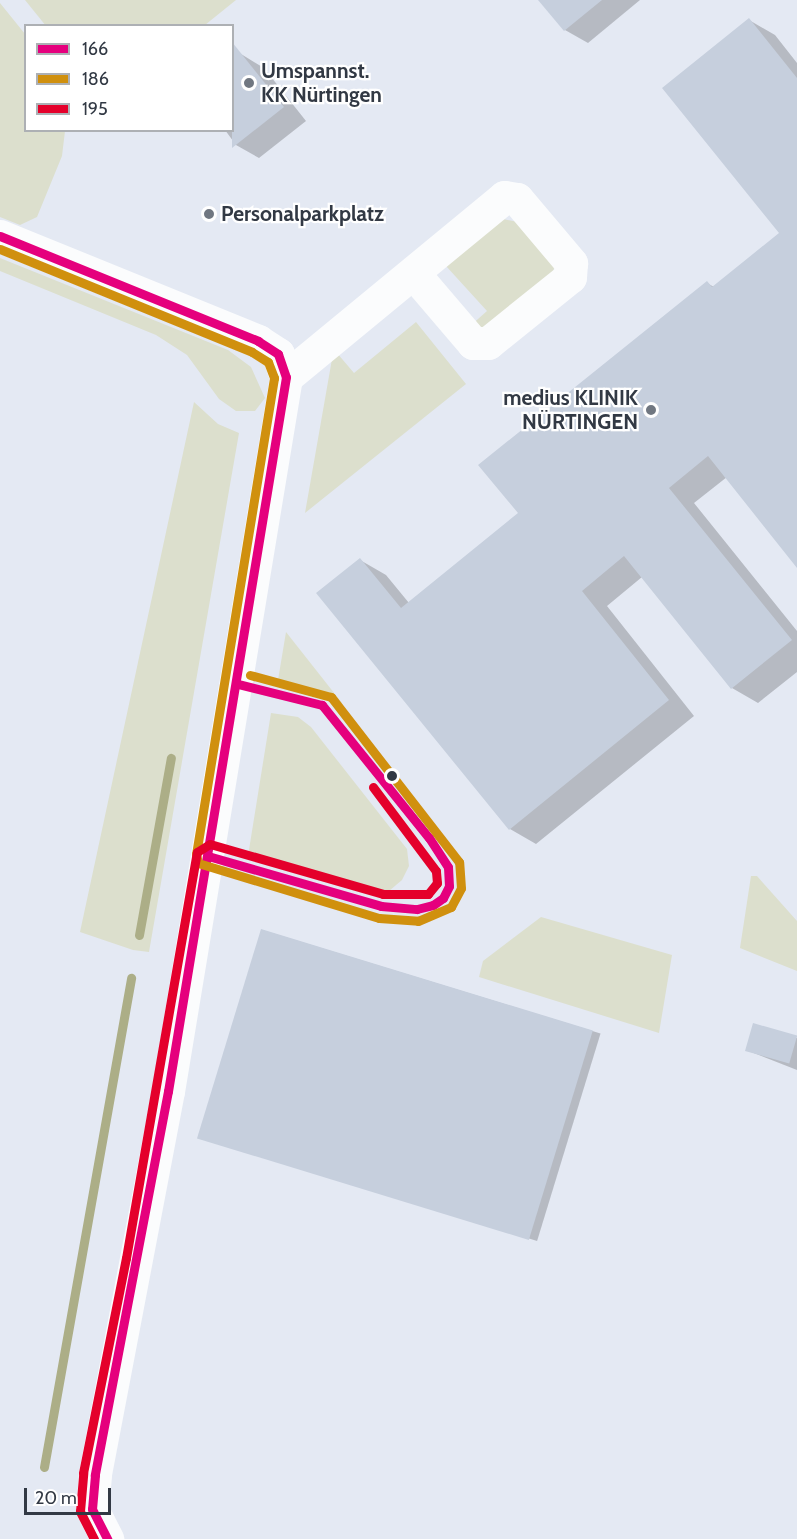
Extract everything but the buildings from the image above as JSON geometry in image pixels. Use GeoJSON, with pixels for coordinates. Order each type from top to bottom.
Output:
{"type":"FeatureCollection","features":[{"type":"Feature","properties":{"kind":"street"},"geometry":{"type":"LineString","coordinates":[[286,377],[414,274],[504,197],[517,199],[571,263],[570,277],[488,343],[473,343],[414,274]]}},
{"type":"Feature","properties":{"kind":"street"},"geometry":{"type":"LineString","coordinates":[[0,236],[258,341],[278,354],[286,377],[166,1102],[95,1475],[92,1509],[107,1539]]}},
{"type":"Feature","properties":{"kind":"green space"},"geometry":{"type":"Polygon","coordinates":[[[25,0],[236,0],[206,24],[44,24],[25,0]]]}},
{"type":"Feature","properties":{"kind":"green space"},"geometry":{"type":"Polygon","coordinates":[[[0,3],[24,33],[24,132],[65,132],[62,156],[37,217],[20,225],[0,217],[0,3]]]}},
{"type":"Feature","properties":{"kind":"green space"},"geometry":{"type":"Polygon","coordinates":[[[503,219],[523,223],[555,263],[551,282],[488,332],[469,327],[487,311],[446,266],[503,219]]]}},
{"type":"Feature","properties":{"kind":"green space"},"geometry":{"type":"Polygon","coordinates":[[[0,258],[228,350],[251,367],[265,398],[255,411],[236,411],[219,399],[187,355],[156,335],[0,271],[0,258]]]}},
{"type":"Feature","properties":{"kind":"green space"},"geometry":{"type":"Polygon","coordinates":[[[416,322],[466,384],[305,513],[332,359],[337,353],[354,373],[416,322]]]}},
{"type":"Feature","properties":{"kind":"green space"},"geometry":{"type":"Polygon","coordinates":[[[194,402],[218,424],[239,433],[149,952],[133,950],[80,932],[194,402]]]}},
{"type":"Feature","properties":{"kind":"green space"},"geometry":{"type":"Polygon","coordinates":[[[286,632],[342,703],[277,686],[286,632]]]}},
{"type":"Feature","properties":{"kind":"green space"},"geometry":{"type":"Polygon","coordinates":[[[271,713],[298,717],[311,727],[407,849],[409,866],[402,880],[389,891],[374,895],[248,856],[271,713]]]}},
{"type":"Feature","properties":{"kind":"green space"},"geometry":{"type":"Polygon","coordinates":[[[751,876],[757,876],[797,921],[797,971],[740,948],[751,876]]]}},
{"type":"Feature","properties":{"kind":"green space"},"geometry":{"type":"Polygon","coordinates":[[[541,917],[672,955],[659,1033],[479,977],[483,961],[541,917]]]}},
{"type":"Feature","properties":{"kind":"waterway"},"geometry":{"type":"LineString","coordinates":[[139,935],[171,758]]}},
{"type":"Feature","properties":{"kind":"waterway"},"geometry":{"type":"LineString","coordinates":[[44,1467],[131,978]]}},
{"type":"Feature","properties":{"kind":"transit line","name":"166"},"geometry":{"type":"LineString","coordinates":[[0,236],[258,341],[278,354],[286,377],[168,1091],[95,1475],[92,1509],[107,1539]]}},
{"type":"Feature","properties":{"kind":"transit line","name":"186"},"geometry":{"type":"LineString","coordinates":[[0,249],[252,352],[268,362],[274,378],[196,854],[198,863],[379,918],[418,921],[451,907],[461,888],[459,862],[331,697],[250,675]]}},
{"type":"Feature","properties":{"kind":"transit line","name":"166"},"geometry":{"type":"LineString","coordinates":[[208,856],[381,906],[417,909],[433,905],[443,898],[449,886],[448,867],[429,838],[322,705],[238,684]]}},
{"type":"Feature","properties":{"kind":"transit line","name":"195"},"geometry":{"type":"LineString","coordinates":[[94,1539],[80,1511],[83,1473],[126,1258],[197,852],[210,844],[383,894],[428,894],[437,883],[436,871],[373,787]]}},
{"type":"Feature","properties":{"kind":"place","name":"Umspannst. KK Nürtingen"},"geometry":{"type":"Point","coordinates":[249,83]}},
{"type":"Feature","properties":{"kind":"place","name":"Personalparkplatz"},"geometry":{"type":"Point","coordinates":[209,214]}},
{"type":"Feature","properties":{"kind":"place","name":"medius KLINIK NÜRTINGEN"},"geometry":{"type":"Point","coordinates":[651,410]}}]}
